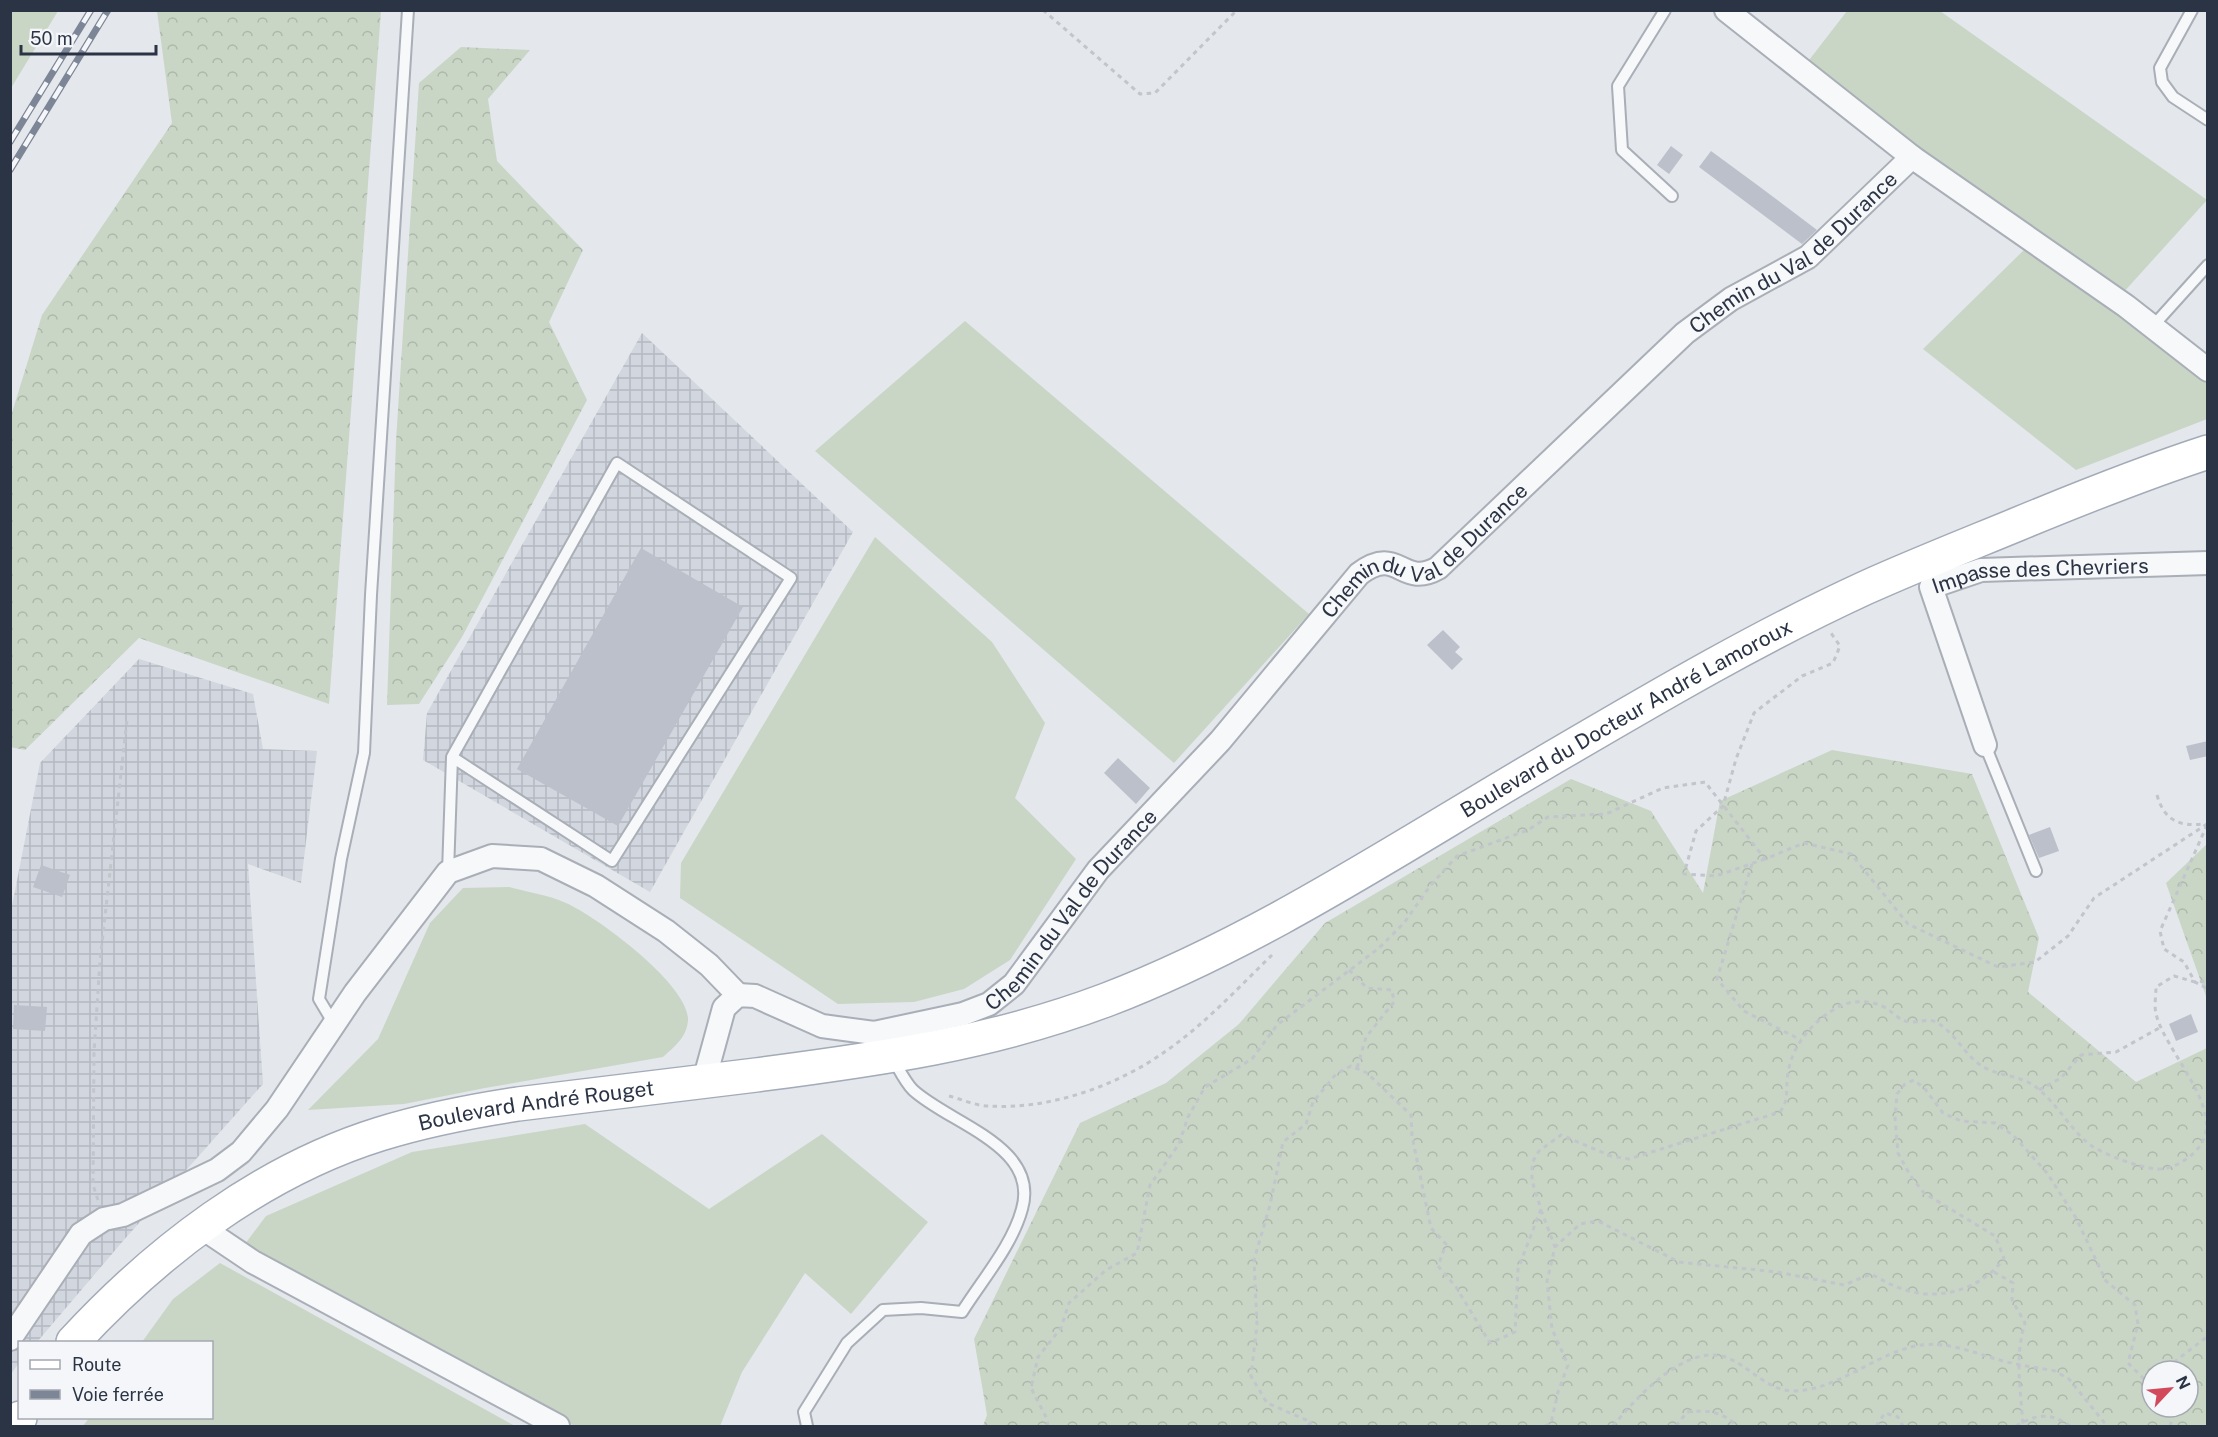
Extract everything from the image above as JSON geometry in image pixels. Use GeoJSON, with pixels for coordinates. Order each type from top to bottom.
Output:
{"type":"FeatureCollection","features":[{"type":"Feature","properties":{"kind":"main road","name":"Boulevard du Docteur André Lamoroux"},"geometry":{"type":"LineString","coordinates":[[1061,1016],[1164,976],[1262,928],[1716,664],[1816,612],[1865,588],[2052,510],[2208,452]]}},
{"type":"Feature","properties":{"kind":"main road","name":"Boulevard André Rouget"},"geometry":{"type":"LineString","coordinates":[[75,1341],[108,1305],[173,1247],[201,1227],[276,1180],[341,1148],[380,1134],[472,1111],[891,1056],[985,1039],[1061,1016]]}},
{"type":"Feature","properties":{"kind":"street"},"geometry":{"type":"LineString","coordinates":[[1726,10],[1912,157]]}},
{"type":"Feature","properties":{"kind":"street","name":"Chemin du Val de Durance"},"geometry":{"type":"LineString","coordinates":[[738,995],[755,996],[822,1026],[874,1034],[963,1014],[989,1004],[1014,984],[1098,870],[1220,741],[1359,574],[1377,563],[1390,563],[1415,575],[1426,575],[1438,568],[1685,333],[1731,299],[1808,257],[1912,157],[2153,326],[2208,370]]}},
{"type":"Feature","properties":{"kind":"street","name":"Impasse des Chevriers"},"geometry":{"type":"LineString","coordinates":[[1985,745],[1930,587],[1980,570],[2208,564]]}},
{"type":"Feature","properties":{"kind":"street"},"geometry":{"type":"LineString","coordinates":[[10,1339],[81,1234],[104,1219],[123,1215],[217,1170],[241,1152],[277,1109],[355,993],[448,872],[492,856],[541,859],[596,886],[666,931],[709,965],[738,995],[724,1008],[704,1081]]}},
{"type":"Feature","properties":{"kind":"street"},"geometry":{"type":"LineString","coordinates":[[201,1227],[253,1262],[558,1426]]}},
{"type":"Feature","properties":{"kind":"lane"},"geometry":{"type":"LineString","coordinates":[[334,1024],[319,999],[341,859],[364,753],[372,583],[408,10]]}},
{"type":"Feature","properties":{"kind":"lane"},"geometry":{"type":"LineString","coordinates":[[1665,10],[1618,86],[1622,150],[1672,196]]}},
{"type":"Feature","properties":{"kind":"lane"},"geometry":{"type":"LineString","coordinates":[[2192,10],[2160,68],[2162,82],[2173,97],[2208,120]]}},
{"type":"Feature","properties":{"kind":"lane"},"geometry":{"type":"LineString","coordinates":[[2153,326],[2208,265]]}},
{"type":"Feature","properties":{"kind":"lane"},"geometry":{"type":"LineString","coordinates":[[448,872],[452,757],[617,463],[791,578],[612,861],[452,757]]}},
{"type":"Feature","properties":{"kind":"lane"},"geometry":{"type":"LineString","coordinates":[[1985,745],[2036,871]]}},
{"type":"Feature","properties":{"kind":"lane"},"geometry":{"type":"LineString","coordinates":[[807,1426],[804,1412],[848,1343],[883,1311],[921,1308],[962,1312],[1012,1234],[1022,1209],[1026,1187],[1022,1173],[1012,1158],[911,1088],[891,1056]]}},
{"type":"Feature","properties":{"kind":"path"},"geometry":{"type":"LineString","coordinates":[[1043,10],[1140,94],[1155,93],[1237,10]]}},
{"type":"Feature","properties":{"kind":"path"},"geometry":{"type":"LineString","coordinates":[[1816,612],[1840,646],[1833,663],[1802,676],[1754,713],[1736,759],[1723,806],[1696,831],[1684,874],[1716,876],[1804,843],[1851,854],[1908,924],[1998,967],[2035,962],[2068,936],[2094,898],[2207,824]]}},
{"type":"Feature","properties":{"kind":"path"},"geometry":{"type":"LineString","coordinates":[[104,1219],[93,1185],[94,1052],[100,960],[127,720]]}},
{"type":"Feature","properties":{"kind":"path"},"geometry":{"type":"LineString","coordinates":[[1048,1426],[1047,1419],[1031,1388],[1038,1357],[1061,1328],[1069,1303],[1106,1270],[1137,1253],[1150,1185],[1179,1144],[1188,1117],[1205,1087],[1252,1059],[1277,1024],[1378,948],[1404,923],[1430,886],[1457,856],[1528,830],[1548,817],[1606,814],[1663,788],[1705,782],[1765,859]]}},
{"type":"Feature","properties":{"kind":"path"},"geometry":{"type":"LineString","coordinates":[[2157,795],[2161,808],[2173,822],[2191,826],[2207,824]]}},
{"type":"Feature","properties":{"kind":"path"},"geometry":{"type":"LineString","coordinates":[[2195,982],[2184,962],[2164,949],[2160,931],[2207,824]]}},
{"type":"Feature","properties":{"kind":"path"},"geometry":{"type":"LineString","coordinates":[[1752,863],[1717,979],[1744,1011],[1801,1040]]}},
{"type":"Feature","properties":{"kind":"path"},"geometry":{"type":"LineString","coordinates":[[911,1088],[987,1107],[1038,1104],[1082,1092],[1123,1076],[1166,1052],[1206,1020],[1272,956]]}},
{"type":"Feature","properties":{"kind":"path"},"geometry":{"type":"LineString","coordinates":[[1350,970],[1368,988],[1392,990],[1394,1002],[1366,1037],[1357,1068]]}},
{"type":"Feature","properties":{"kind":"path"},"geometry":{"type":"LineString","coordinates":[[1555,1248],[1532,1182],[1532,1163],[1539,1151],[1550,1140],[1561,1135],[1611,1156],[1629,1159],[1780,1112],[1786,1104],[1787,1075],[1792,1054],[1801,1040],[1839,1006],[1860,1001],[1883,1006],[1898,1018],[1910,1022],[1934,1021],[1952,1034],[1981,1066],[2030,1083],[2053,1101],[2089,1144],[2126,1161],[2157,1169],[2176,1165],[2194,1153],[2204,1138],[2205,1113],[2156,1013],[2156,987],[2174,976],[2195,982],[2208,989]]}},
{"type":"Feature","properties":{"kind":"path"},"geometry":{"type":"LineString","coordinates":[[2195,982],[2208,981]]}},
{"type":"Feature","properties":{"kind":"path"},"geometry":{"type":"LineString","coordinates":[[2039,1090],[2061,1078],[2080,1055],[2116,1052],[2162,1027]]}},
{"type":"Feature","properties":{"kind":"path"},"geometry":{"type":"LineString","coordinates":[[1309,1426],[1311,1422],[1267,1403],[1251,1376],[1257,1325],[1254,1260],[1270,1205],[1283,1142],[1306,1124],[1313,1102],[1336,1074],[1352,1066],[1367,1073],[1411,1115],[1412,1136],[1431,1228],[1446,1244],[1438,1266],[1456,1287],[1490,1343],[1515,1332],[1518,1269],[1541,1209]]}},
{"type":"Feature","properties":{"kind":"path"},"geometry":{"type":"LineString","coordinates":[[1545,1426],[1551,1423],[1558,1392],[1568,1365],[1552,1329],[1547,1281],[1555,1248],[1580,1224],[1598,1221],[1679,1262],[1777,1272],[1826,1283],[1844,1285],[1871,1275],[1900,1288],[1923,1294],[1953,1292],[1980,1283],[1994,1272],[2004,1258],[1995,1236],[1924,1193],[1910,1175],[1898,1153],[1895,1118],[1897,1094],[1905,1084],[1914,1080],[1925,1089],[1943,1113],[1961,1121],[1995,1123],[2013,1135],[2047,1173],[2076,1218],[2106,1281],[2135,1305],[2138,1324],[2128,1363],[2140,1375]]}},
{"type":"Feature","properties":{"kind":"path"},"geometry":{"type":"LineString","coordinates":[[1994,1272],[2013,1283],[2012,1300],[2025,1323],[2018,1344],[2017,1364],[2023,1424]]}},
{"type":"Feature","properties":{"kind":"path"},"geometry":{"type":"LineString","coordinates":[[2179,1359],[2208,1336]]}},
{"type":"Feature","properties":{"kind":"path"},"geometry":{"type":"LineString","coordinates":[[1613,1426],[1636,1398],[1684,1360],[1707,1356],[1726,1357],[1760,1380],[1777,1388],[1794,1391],[1823,1386],[1912,1346],[1942,1345],[2055,1371],[2069,1379],[2108,1426]]}},
{"type":"Feature","properties":{"kind":"path"},"geometry":{"type":"LineString","coordinates":[[1676,1426],[1687,1412],[1707,1410],[1726,1416],[1737,1426]]}},
{"type":"Feature","properties":{"kind":"path"},"geometry":{"type":"LineString","coordinates":[[1876,1426],[1885,1413],[1898,1417],[1904,1426]]}},
{"type":"Feature","properties":{"kind":"path"},"geometry":{"type":"LineString","coordinates":[[2016,1426],[2032,1417],[2052,1416],[2070,1426]]}},
{"type":"Feature","properties":{"kind":"shaded area"},"geometry":{"type":"Polygon","coordinates":[[[642,333],[853,532],[650,892],[423,760],[427,713],[642,333]]]}},
{"type":"Feature","properties":{"kind":"shaded area"},"geometry":{"type":"Polygon","coordinates":[[[139,659],[253,694],[263,749],[317,751],[301,883],[248,864],[263,1084],[123,1241],[38,1341],[18,1341],[18,1364],[11,1374],[11,911],[40,763],[139,659]]]}},
{"type":"Feature","properties":{"kind":"green space"},"geometry":{"type":"Polygon","coordinates":[[[10,11],[58,11],[11,88],[10,11]]]}},
{"type":"Feature","properties":{"kind":"green space"},"geometry":{"type":"Polygon","coordinates":[[[157,11],[381,11],[329,704],[139,638],[25,750],[10,747],[11,416],[42,315],[172,123],[157,11]]]}},
{"type":"Feature","properties":{"kind":"green space"},"geometry":{"type":"Polygon","coordinates":[[[1847,11],[1940,11],[2207,200],[2122,294],[1901,140],[1806,64],[1847,11]]]}},
{"type":"Feature","properties":{"kind":"green space"},"geometry":{"type":"Polygon","coordinates":[[[461,47],[530,50],[488,99],[497,161],[583,250],[549,322],[587,400],[462,637],[419,704],[387,705],[396,441],[419,83],[461,47]]]}},
{"type":"Feature","properties":{"kind":"green space"},"geometry":{"type":"Polygon","coordinates":[[[2027,247],[2207,379],[2207,419],[2076,470],[1923,349],[2027,247]]]}},
{"type":"Feature","properties":{"kind":"green space"},"geometry":{"type":"Polygon","coordinates":[[[965,321],[1309,614],[1174,763],[815,451],[965,321]]]}},
{"type":"Feature","properties":{"kind":"green space"},"geometry":{"type":"Polygon","coordinates":[[[875,537],[992,642],[1045,723],[1015,798],[1076,859],[1010,960],[964,989],[914,1002],[838,1004],[680,898],[681,863],[875,537]]]}},
{"type":"Feature","properties":{"kind":"green space"},"geometry":{"type":"Polygon","coordinates":[[[1832,750],[1972,774],[2039,938],[2028,992],[2136,1082],[2207,1048],[2207,1426],[983,1426],[987,1415],[974,1339],[1080,1123],[1166,1083],[1239,1024],[1325,923],[1571,779],[1651,811],[1703,893],[1720,801],[1832,750]]]}},
{"type":"Feature","properties":{"kind":"green space"},"geometry":{"type":"Polygon","coordinates":[[[2207,844],[2207,999],[2166,883],[2207,844]]]}},
{"type":"Feature","properties":{"kind":"green space"},"geometry":{"type":"Polygon","coordinates":[[[509,887],[552,898],[580,910],[619,937],[659,972],[685,1006],[687,1027],[676,1045],[663,1057],[404,1104],[308,1110],[378,1039],[430,923],[463,888],[509,887]]]}},
{"type":"Feature","properties":{"kind":"green space"},"geometry":{"type":"Polygon","coordinates":[[[585,1124],[709,1209],[822,1134],[928,1222],[851,1314],[805,1273],[742,1372],[720,1426],[574,1426],[245,1244],[266,1216],[412,1152],[585,1124]]]}},
{"type":"Feature","properties":{"kind":"green space"},"geometry":{"type":"Polygon","coordinates":[[[220,1263],[515,1426],[83,1426],[88,1419],[213,1419],[213,1341],[143,1341],[173,1299],[220,1263]]]}},
{"type":"Feature","properties":{"kind":"building"},"geometry":{"type":"Polygon","coordinates":[[[1671,146],[1683,155],[1669,174],[1657,165],[1671,146]]]}},
{"type":"Feature","properties":{"kind":"building"},"geometry":{"type":"Polygon","coordinates":[[[1711,151],[1817,230],[1802,244],[1699,167],[1711,151]]]}},
{"type":"Feature","properties":{"kind":"building"},"geometry":{"type":"Polygon","coordinates":[[[641,548],[743,607],[618,826],[517,769],[641,548]]]}},
{"type":"Feature","properties":{"kind":"building"},"geometry":{"type":"Polygon","coordinates":[[[1443,630],[1460,647],[1455,652],[1463,659],[1452,670],[1427,645],[1443,630]]]}},
{"type":"Feature","properties":{"kind":"building"},"geometry":{"type":"Polygon","coordinates":[[[2208,741],[2208,756],[2190,760],[2186,746],[2208,741]]]}},
{"type":"Feature","properties":{"kind":"building"},"geometry":{"type":"Polygon","coordinates":[[[1118,758],[1150,788],[1136,804],[1104,773],[1118,758]]]}},
{"type":"Feature","properties":{"kind":"building"},"geometry":{"type":"Polygon","coordinates":[[[2050,827],[2059,851],[2039,858],[2029,835],[2050,827]]]}},
{"type":"Feature","properties":{"kind":"building"},"geometry":{"type":"Polygon","coordinates":[[[41,865],[70,875],[62,897],[33,887],[41,865]]]}},
{"type":"Feature","properties":{"kind":"building"},"geometry":{"type":"Polygon","coordinates":[[[14,1005],[47,1007],[45,1031],[13,1029],[14,1005]]]}},
{"type":"Feature","properties":{"kind":"building"},"geometry":{"type":"Polygon","coordinates":[[[2191,1014],[2198,1032],[2176,1041],[2169,1024],[2191,1014]]]}},
{"type":"Feature","properties":{"kind":"railway"},"geometry":{"type":"LineString","coordinates":[[10,142],[91,10]]}},
{"type":"Feature","properties":{"kind":"railway"},"geometry":{"type":"LineString","coordinates":[[10,170],[108,10]]}}]}
